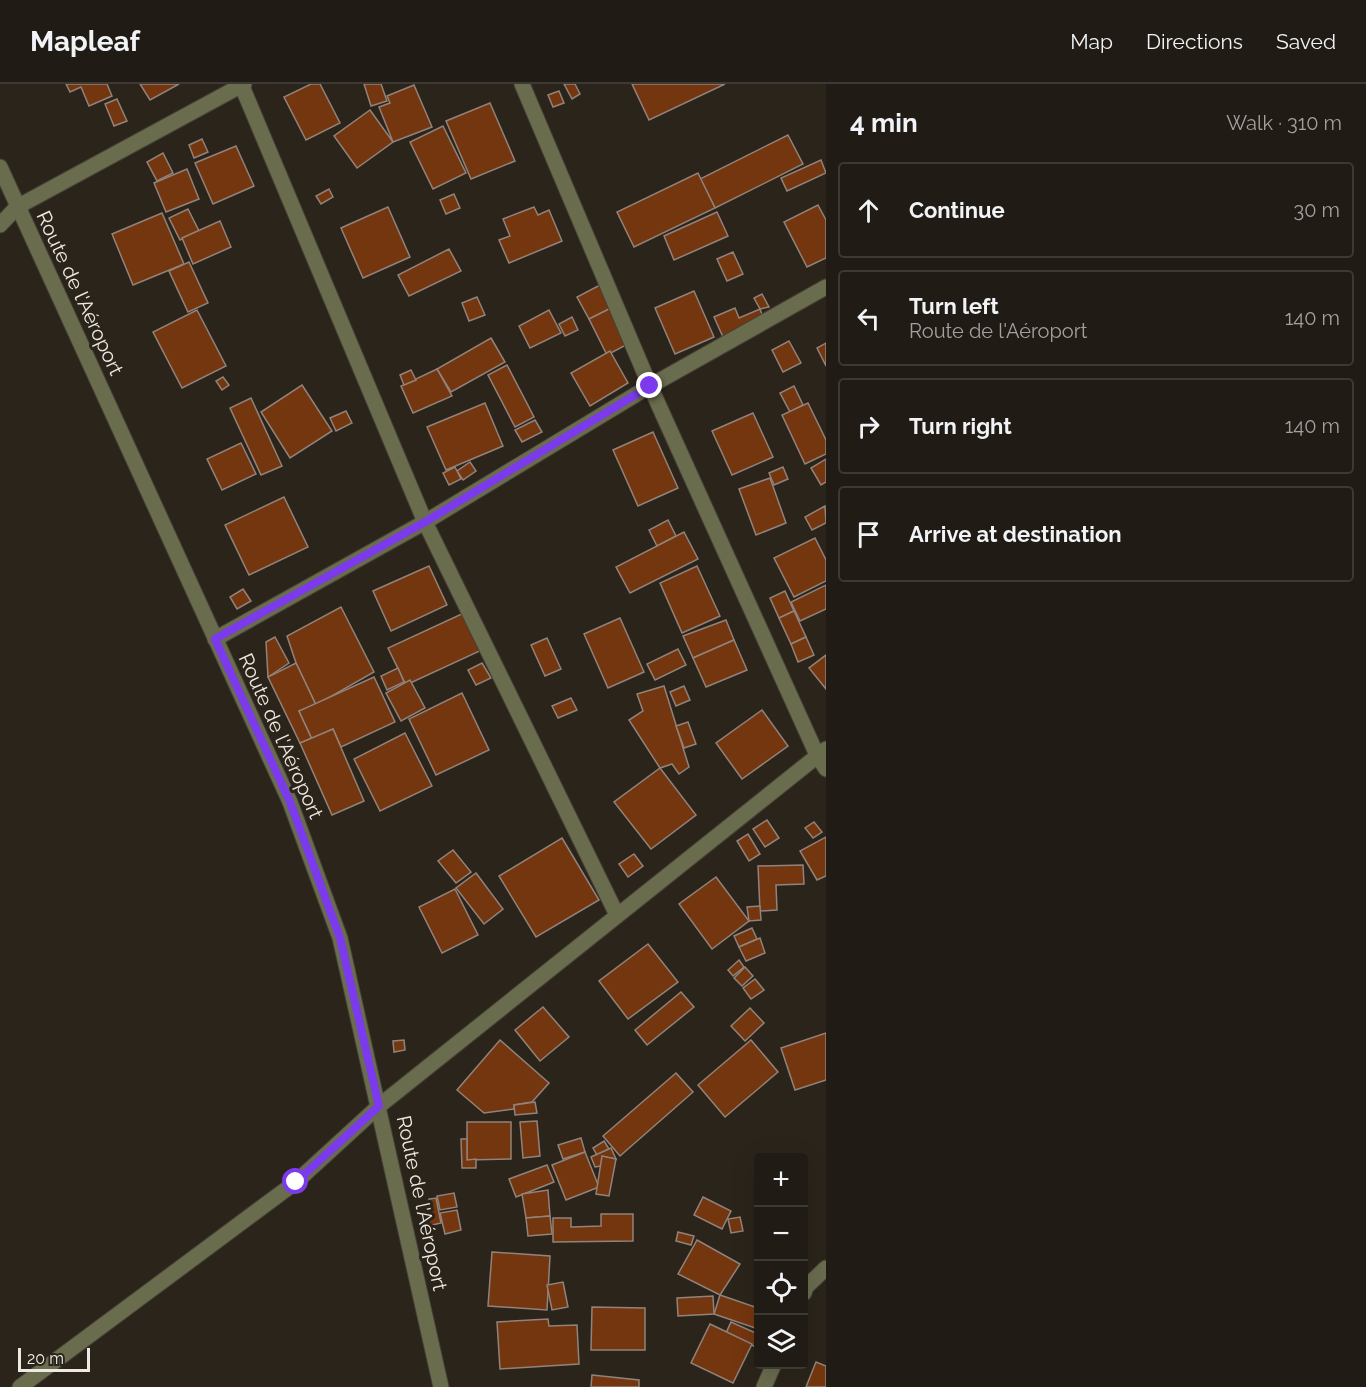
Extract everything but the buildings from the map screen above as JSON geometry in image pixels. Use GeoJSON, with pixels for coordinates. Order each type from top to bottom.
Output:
{"type":"FeatureCollection","features":[{"type":"Feature","properties":{"kind":"street"},"geometry":{"type":"LineString","coordinates":[[0,225],[18,207],[242,84],[425,522],[617,915]]}},
{"type":"Feature","properties":{"kind":"street"},"geometry":{"type":"LineString","coordinates":[[522,84],[650,386],[822,752],[826,769]]}},
{"type":"Feature","properties":{"kind":"street","name":"Route de l'Aéroport"},"geometry":{"type":"LineString","coordinates":[[0,167],[290,802],[340,938],[441,1387]]}},
{"type":"Feature","properties":{"kind":"street"},"geometry":{"type":"LineString","coordinates":[[215,639],[425,522],[650,386],[826,287]]}},
{"type":"Feature","properties":{"kind":"street"},"geometry":{"type":"LineString","coordinates":[[20,1387],[296,1182],[379,1106],[822,752]]}},
{"type":"Feature","properties":{"kind":"street"},"geometry":{"type":"LineString","coordinates":[[808,1285],[826,1268]]}},
{"type":"Feature","properties":{"kind":"street"},"geometry":{"type":"LineString","coordinates":[[765,1387],[772,1369]]}},
{"type":"Feature","properties":{"kind":"route"},"geometry":{"type":"LineString","coordinates":[[296,1182],[379,1106],[340,938],[290,802],[215,639],[425,522],[650,386]]}}]}
